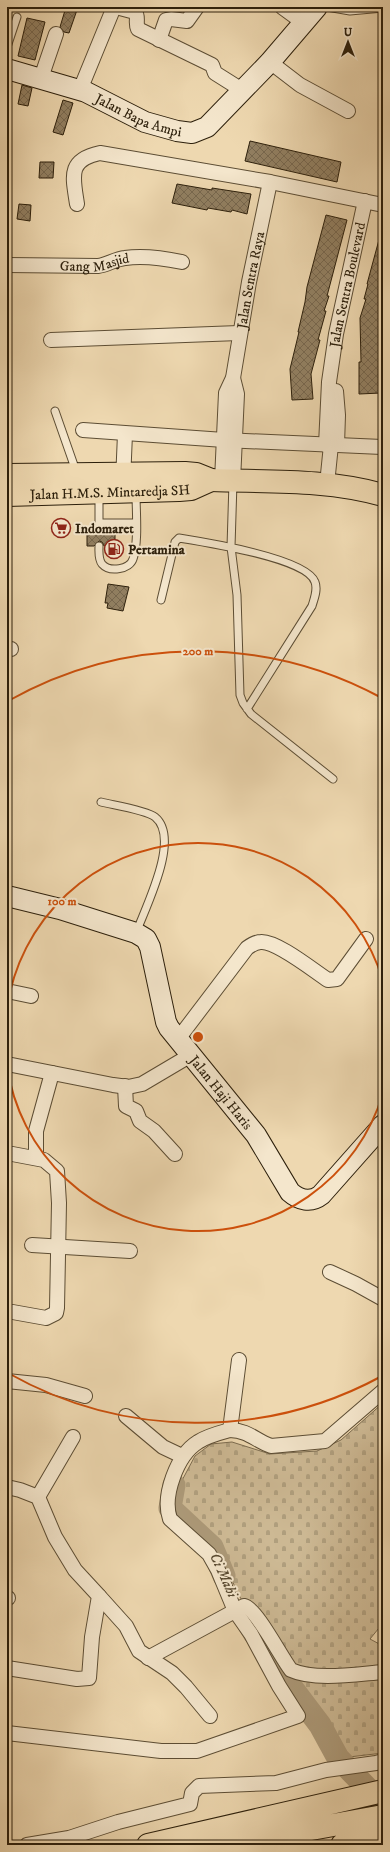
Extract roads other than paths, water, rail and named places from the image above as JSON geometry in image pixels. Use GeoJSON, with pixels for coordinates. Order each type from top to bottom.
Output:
{"type":"FeatureCollection","features":[{"type":"Feature","properties":{"kind":"main road","name":"Jalan H.M.S. Mintaredja SH"},"geometry":{"type":"LineString","coordinates":[[7,475],[77,474],[127,485],[192,489],[222,480],[327,484],[361,489],[383,495]]}},
{"type":"Feature","properties":{"kind":"main road","name":"Jalan H.M.S. Mintaredja SH"},"geometry":{"type":"LineString","coordinates":[[7,494],[99,492],[127,485]]}},
{"type":"Feature","properties":{"kind":"main road"},"geometry":{"type":"LineString","coordinates":[[148,1845],[383,1791]]}},
{"type":"Feature","properties":{"kind":"main road"},"geometry":{"type":"LineString","coordinates":[[353,1836],[383,1816]]}},
{"type":"Feature","properties":{"kind":"main road"},"geometry":{"type":"LineString","coordinates":[[223,1845],[353,1836],[383,1838]]}},
{"type":"Feature","properties":{"kind":"street"},"geometry":{"type":"LineString","coordinates":[[80,90],[115,7],[135,12],[138,17],[138,29],[212,65],[215,73],[242,90]]}},
{"type":"Feature","properties":{"kind":"street"},"geometry":{"type":"LineString","coordinates":[[159,40],[166,20],[187,21],[196,7]]}},
{"type":"Feature","properties":{"kind":"street"},"geometry":{"type":"LineString","coordinates":[[282,7],[304,23]]}},
{"type":"Feature","properties":{"kind":"street","name":"Jalan Bapa Ampi"},"geometry":{"type":"LineString","coordinates":[[7,69],[80,90],[145,122],[177,131],[192,133],[207,126],[270,62],[317,7]]}},
{"type":"Feature","properties":{"kind":"street"},"geometry":{"type":"LineString","coordinates":[[41,78],[56,34]]}},
{"type":"Feature","properties":{"kind":"street"},"geometry":{"type":"LineString","coordinates":[[270,62],[300,85],[348,111]]}},
{"type":"Feature","properties":{"kind":"street"},"geometry":{"type":"LineString","coordinates":[[77,204],[73,178],[78,163],[86,156],[100,153],[270,182],[383,205]]}},
{"type":"Feature","properties":{"kind":"street","name":"Jalan Sentra Raya"},"geometry":{"type":"LineString","coordinates":[[222,480],[237,394],[233,378],[239,333],[270,182]]}},
{"type":"Feature","properties":{"kind":"street","name":"Jalan Sentra Boulevard"},"geometry":{"type":"LineString","coordinates":[[327,484],[331,445],[329,382],[336,334],[365,201]]}},
{"type":"Feature","properties":{"kind":"street","name":"Gang Masjid"},"geometry":{"type":"LineString","coordinates":[[7,266],[98,266],[106,265],[125,258],[158,257],[182,262]]}},
{"type":"Feature","properties":{"kind":"street"},"geometry":{"type":"LineString","coordinates":[[51,340],[239,333]]}},
{"type":"Feature","properties":{"kind":"street"},"geometry":{"type":"LineString","coordinates":[[83,430],[229,441],[382,447]]}},
{"type":"Feature","properties":{"kind":"street"},"geometry":{"type":"LineString","coordinates":[[125,434],[127,485]]}},
{"type":"Feature","properties":{"kind":"street","name":"Jalan Haji Haris"},"geometry":{"type":"LineString","coordinates":[[7,896],[136,933],[146,939],[150,947],[166,1022],[178,1039],[256,1135],[290,1192],[295,1197],[302,1199],[313,1199],[321,1195],[383,1125]]}},
{"type":"Feature","properties":{"kind":"street"},"geometry":{"type":"LineString","coordinates":[[178,1039],[247,948],[252,944],[261,942],[274,944],[328,980],[332,980],[337,979],[366,938]]}},
{"type":"Feature","properties":{"kind":"street"},"geometry":{"type":"LineString","coordinates":[[7,991],[31,996]]}},
{"type":"Feature","properties":{"kind":"street"},"geometry":{"type":"LineString","coordinates":[[7,1064],[125,1086],[142,1084],[191,1055]]}},
{"type":"Feature","properties":{"kind":"street"},"geometry":{"type":"LineString","coordinates":[[36,1158],[36,1131],[52,1073]]}},
{"type":"Feature","properties":{"kind":"street"},"geometry":{"type":"LineString","coordinates":[[125,1086],[126,1106],[136,1111],[140,1120],[154,1131],[175,1154]]}},
{"type":"Feature","properties":{"kind":"street"},"geometry":{"type":"LineString","coordinates":[[7,1153],[36,1158],[49,1163],[57,1171],[58,1246],[56,1313],[46,1318],[7,1311]]}},
{"type":"Feature","properties":{"kind":"street"},"geometry":{"type":"LineString","coordinates":[[32,1245],[130,1251]]}},
{"type":"Feature","properties":{"kind":"street"},"geometry":{"type":"LineString","coordinates":[[330,1272],[383,1299]]}},
{"type":"Feature","properties":{"kind":"street"},"geometry":{"type":"LineString","coordinates":[[230,1430],[240,1360]]}},
{"type":"Feature","properties":{"kind":"street"},"geometry":{"type":"LineString","coordinates":[[7,1381],[46,1385],[85,1396]]}},
{"type":"Feature","properties":{"kind":"street"},"geometry":{"type":"LineString","coordinates":[[7,1733],[161,1751],[198,1751],[298,1716],[279,1686],[209,1554],[170,1519],[167,1511],[170,1490],[182,1456],[198,1442],[230,1430],[247,1433],[263,1444],[271,1446],[325,1441],[383,1391]]}},
{"type":"Feature","properties":{"kind":"street"},"geometry":{"type":"LineString","coordinates":[[126,1416],[163,1447],[182,1456]]}},
{"type":"Feature","properties":{"kind":"street"},"geometry":{"type":"LineString","coordinates":[[38,1497],[73,1438]]}},
{"type":"Feature","properties":{"kind":"street"},"geometry":{"type":"LineString","coordinates":[[7,1487],[38,1497],[55,1537],[74,1570],[126,1626],[139,1651],[176,1678],[210,1716]]}},
{"type":"Feature","properties":{"kind":"street"},"geometry":{"type":"LineString","coordinates":[[7,1668],[77,1679],[90,1678],[92,1637],[99,1596]]}},
{"type":"Feature","properties":{"kind":"street"},"geometry":{"type":"LineString","coordinates":[[148,1658],[238,1609],[248,1607],[259,1619],[291,1670],[299,1674],[342,1675],[383,1672]]}},
{"type":"Feature","properties":{"kind":"street"},"geometry":{"type":"LineString","coordinates":[[27,1845],[69,1838],[118,1822],[190,1804],[192,1793],[198,1786],[276,1783],[346,1766],[383,1761]]}},
{"type":"Feature","properties":{"kind":"lane"},"geometry":{"type":"LineString","coordinates":[[326,7],[350,11],[383,8]]}},
{"type":"Feature","properties":{"kind":"lane"},"geometry":{"type":"LineString","coordinates":[[7,47],[17,17]]}},
{"type":"Feature","properties":{"kind":"lane"},"geometry":{"type":"LineString","coordinates":[[55,411],[77,474]]}},
{"type":"Feature","properties":{"kind":"lane"},"geometry":{"type":"LineString","coordinates":[[222,480],[236,595],[240,695],[247,709],[333,779]]}},
{"type":"Feature","properties":{"kind":"lane"},"geometry":{"type":"LineString","coordinates":[[99,546],[99,558],[102,564],[111,568],[127,567],[134,558],[136,523],[127,485]]}},
{"type":"Feature","properties":{"kind":"lane"},"geometry":{"type":"LineString","coordinates":[[99,492],[99,526],[136,523]]}},
{"type":"Feature","properties":{"kind":"lane"},"geometry":{"type":"LineString","coordinates":[[161,600],[176,539],[179,538],[231,547],[271,558],[295,566],[309,574],[315,582],[316,593],[312,606],[247,709]]}},
{"type":"Feature","properties":{"kind":"lane"},"geometry":{"type":"LineString","coordinates":[[101,802],[154,816],[163,828],[165,842],[162,862],[136,933]]}},
{"type":"Feature","properties":{"kind":"waterway","name":"Ci Mahi"},"geometry":{"type":"LineString","coordinates":[[174,1485],[170,1508],[212,1547],[224,1576]]}},
{"type":"Feature","properties":{"kind":"waterway","name":"Ci Mahi"},"geometry":{"type":"LineString","coordinates":[[247,1621],[254,1633],[273,1654],[283,1676],[320,1725],[338,1758],[372,1793],[382,1838]]}},
{"type":"Feature","properties":{"kind":"place","name":"Indomaret"},"geometry":{"type":"Point","coordinates":[61,528]}},
{"type":"Feature","properties":{"kind":"place","name":"Pertamina"},"geometry":{"type":"Point","coordinates":[114,549]}}]}
